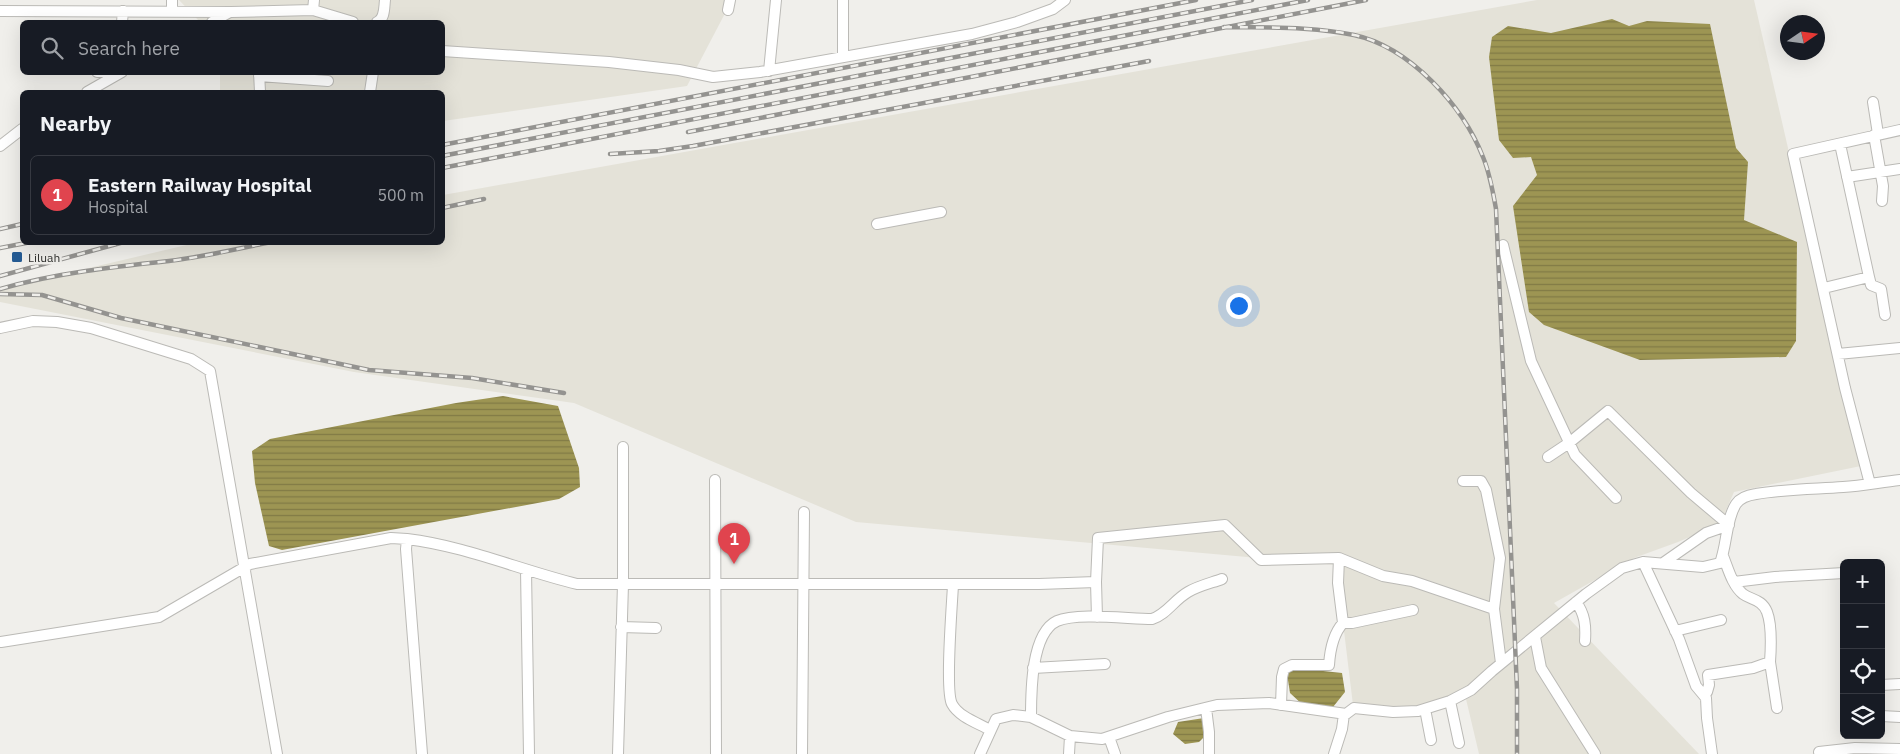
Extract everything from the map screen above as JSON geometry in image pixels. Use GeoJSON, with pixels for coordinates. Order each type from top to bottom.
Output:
{"type":"FeatureCollection","features":[{"type":"Feature","properties":{"kind":"street"},"geometry":{"type":"LineString","coordinates":[[82,0],[85,10]]}},
{"type":"Feature","properties":{"kind":"street"},"geometry":{"type":"LineString","coordinates":[[172,0],[172,11]]}},
{"type":"Feature","properties":{"kind":"street"},"geometry":{"type":"LineString","coordinates":[[381,20],[385,0]]}},
{"type":"Feature","properties":{"kind":"street"},"geometry":{"type":"LineString","coordinates":[[769,71],[776,0]]}},
{"type":"Feature","properties":{"kind":"street"},"geometry":{"type":"LineString","coordinates":[[843,0],[844,57]]}},
{"type":"Feature","properties":{"kind":"street"},"geometry":{"type":"LineString","coordinates":[[445,50],[609,62],[680,70],[714,77],[769,71],[972,34],[1017,22],[1053,9],[1065,0]]}},
{"type":"Feature","properties":{"kind":"street"},"geometry":{"type":"LineString","coordinates":[[0,11],[231,12],[263,11],[313,5],[348,20]]}},
{"type":"Feature","properties":{"kind":"street"},"geometry":{"type":"LineString","coordinates":[[122,20],[123,11]]}},
{"type":"Feature","properties":{"kind":"street"},"geometry":{"type":"LineString","coordinates":[[262,20],[263,11]]}},
{"type":"Feature","properties":{"kind":"street"},"geometry":{"type":"LineString","coordinates":[[216,20],[231,12]]}},
{"type":"Feature","properties":{"kind":"street"},"geometry":{"type":"LineString","coordinates":[[91,90],[118,75]]}},
{"type":"Feature","properties":{"kind":"street"},"geometry":{"type":"LineString","coordinates":[[259,75],[260,90]]}},
{"type":"Feature","properties":{"kind":"street"},"geometry":{"type":"LineString","coordinates":[[269,75],[328,81]]}},
{"type":"Feature","properties":{"kind":"street"},"geometry":{"type":"LineString","coordinates":[[370,90],[373,75]]}},
{"type":"Feature","properties":{"kind":"street"},"geometry":{"type":"LineString","coordinates":[[1873,102],[1878,134],[1874,135]]}},
{"type":"Feature","properties":{"kind":"street"},"geometry":{"type":"LineString","coordinates":[[1870,484],[1838,354],[1793,154],[1900,130]]}},
{"type":"Feature","properties":{"kind":"street"},"geometry":{"type":"LineString","coordinates":[[0,146],[20,131]]}},
{"type":"Feature","properties":{"kind":"street"},"geometry":{"type":"LineString","coordinates":[[1874,135],[1883,186],[1882,201]]}},
{"type":"Feature","properties":{"kind":"street"},"geometry":{"type":"LineString","coordinates":[[1840,144],[1871,285],[1881,289],[1885,315]]}},
{"type":"Feature","properties":{"kind":"street"},"geometry":{"type":"LineString","coordinates":[[1847,177],[1900,169]]}},
{"type":"Feature","properties":{"kind":"street"},"geometry":{"type":"LineString","coordinates":[[876,224],[941,212]]}},
{"type":"Feature","properties":{"kind":"street"},"geometry":{"type":"LineString","coordinates":[[1503,245],[1531,361],[1575,456],[1616,498]]}},
{"type":"Feature","properties":{"kind":"street"},"geometry":{"type":"LineString","coordinates":[[1824,288],[1869,277]]}},
{"type":"Feature","properties":{"kind":"street"},"geometry":{"type":"LineString","coordinates":[[0,328],[33,321],[57,322],[91,328],[191,359],[210,370],[277,754]]}},
{"type":"Feature","properties":{"kind":"street"},"geometry":{"type":"LineString","coordinates":[[1838,354],[1900,348]]}},
{"type":"Feature","properties":{"kind":"street"},"geometry":{"type":"LineString","coordinates":[[1548,457],[1569,443],[1608,411],[1691,493],[1729,525]]}},
{"type":"Feature","properties":{"kind":"street"},"geometry":{"type":"LineString","coordinates":[[618,754],[623,584],[624,447]]}},
{"type":"Feature","properties":{"kind":"street"},"geometry":{"type":"LineString","coordinates":[[715,480],[716,754]]}},
{"type":"Feature","properties":{"kind":"street"},"geometry":{"type":"LineString","coordinates":[[980,754],[996,718],[1013,715],[1032,717],[1070,736],[1102,739],[1168,717],[1217,706],[1269,703],[1344,714],[1354,708],[1393,712],[1425,709],[1450,701],[1471,690],[1576,602],[1622,568],[1643,562],[1703,567],[1720,563],[1736,503],[1743,497],[1799,488],[1844,487],[1900,480]]}},
{"type":"Feature","properties":{"kind":"street"},"geometry":{"type":"LineString","coordinates":[[1463,481],[1481,481],[1486,490],[1500,558],[1494,608],[1501,664]]}},
{"type":"Feature","properties":{"kind":"street"},"geometry":{"type":"LineString","coordinates":[[802,754],[804,512]]}},
{"type":"Feature","properties":{"kind":"street"},"geometry":{"type":"LineString","coordinates":[[1097,617],[1098,538],[1225,525],[1261,560],[1339,558],[1382,576],[1412,581],[1494,608]]}},
{"type":"Feature","properties":{"kind":"street"},"geometry":{"type":"LineString","coordinates":[[1663,563],[1706,533],[1729,525]]}},
{"type":"Feature","properties":{"kind":"street"},"geometry":{"type":"LineString","coordinates":[[0,642],[159,617],[250,564],[391,538],[435,542],[577,584],[953,585],[1096,582]]}},
{"type":"Feature","properties":{"kind":"street"},"geometry":{"type":"LineString","coordinates":[[407,539],[406,549],[422,754]]}},
{"type":"Feature","properties":{"kind":"street"},"geometry":{"type":"LineString","coordinates":[[1723,556],[1734,582],[1742,593],[1761,603],[1767,612],[1771,645],[1770,662],[1777,708]]}},
{"type":"Feature","properties":{"kind":"street"},"geometry":{"type":"LineString","coordinates":[[1339,558],[1338,583],[1343,623]]}},
{"type":"Feature","properties":{"kind":"street"},"geometry":{"type":"LineString","coordinates":[[1643,562],[1675,631],[1696,686],[1706,698],[1712,754]]}},
{"type":"Feature","properties":{"kind":"street"},"geometry":{"type":"LineString","coordinates":[[526,570],[528,754]]}},
{"type":"Feature","properties":{"kind":"street"},"geometry":{"type":"LineString","coordinates":[[1734,582],[1840,572]]}},
{"type":"Feature","properties":{"kind":"street"},"geometry":{"type":"LineString","coordinates":[[1032,717],[1031,692],[1041,637],[1056,621],[1082,616],[1152,619],[1162,616],[1189,592],[1222,579]]}},
{"type":"Feature","properties":{"kind":"street"},"geometry":{"type":"LineString","coordinates":[[953,585],[949,674],[951,703],[960,713],[990,730]]}},
{"type":"Feature","properties":{"kind":"street"},"geometry":{"type":"LineString","coordinates":[[1576,602],[1582,611],[1586,629],[1585,641]]}},
{"type":"Feature","properties":{"kind":"street"},"geometry":{"type":"LineString","coordinates":[[1281,705],[1284,669],[1292,664],[1329,665],[1330,649],[1336,630],[1343,623],[1352,623],[1413,610]]}},
{"type":"Feature","properties":{"kind":"street"},"geometry":{"type":"LineString","coordinates":[[1675,631],[1721,620]]}},
{"type":"Feature","properties":{"kind":"street"},"geometry":{"type":"LineString","coordinates":[[621,627],[656,628]]}},
{"type":"Feature","properties":{"kind":"street"},"geometry":{"type":"LineString","coordinates":[[1535,637],[1541,668],[1595,754]]}},
{"type":"Feature","properties":{"kind":"street"},"geometry":{"type":"LineString","coordinates":[[1702,693],[1707,692],[1709,686],[1708,675],[1753,668],[1770,662]]}},
{"type":"Feature","properties":{"kind":"street"},"geometry":{"type":"LineString","coordinates":[[1034,668],[1105,664]]}},
{"type":"Feature","properties":{"kind":"street"},"geometry":{"type":"LineString","coordinates":[[1885,685],[1900,684]]}},
{"type":"Feature","properties":{"kind":"street"},"geometry":{"type":"LineString","coordinates":[[1450,701],[1459,743]]}},
{"type":"Feature","properties":{"kind":"street"},"geometry":{"type":"LineString","coordinates":[[1206,708],[1209,754]]}},
{"type":"Feature","properties":{"kind":"street"},"geometry":{"type":"LineString","coordinates":[[1425,709],[1432,740]]}},
{"type":"Feature","properties":{"kind":"street"},"geometry":{"type":"LineString","coordinates":[[1334,754],[1342,729],[1344,714]]}},
{"type":"Feature","properties":{"kind":"street"},"geometry":{"type":"LineString","coordinates":[[1885,716],[1900,717]]}},
{"type":"Feature","properties":{"kind":"street"},"geometry":{"type":"LineString","coordinates":[[1069,754],[1070,736]]}},
{"type":"Feature","properties":{"kind":"street"},"geometry":{"type":"LineString","coordinates":[[1109,737],[1115,754]]}},
{"type":"Feature","properties":{"kind":"street"},"geometry":{"type":"LineString","coordinates":[[1819,752],[1855,748],[1900,750]]}},
{"type":"Feature","properties":{"kind":"shaded area"},"geometry":{"type":"Polygon","coordinates":[[[179,0],[732,0],[687,86],[445,121],[445,90],[220,90],[220,75],[445,75],[445,20],[198,20],[179,0]]]}},
{"type":"Feature","properties":{"kind":"shaded area"},"geometry":{"type":"Polygon","coordinates":[[[1537,0],[1754,0],[1861,466],[1734,492],[1720,524],[1634,558],[1554,603],[1699,754],[1479,754],[1466,699],[1411,708],[1353,705],[1336,565],[856,522],[574,403],[354,372],[0,302],[0,289],[187,245],[445,245],[445,195],[1537,0]]]}},
{"type":"Feature","properties":{"kind":"shaded area"},"geometry":{"type":"Polygon","coordinates":[[[1612,19],[1629,26],[1647,21],[1710,24],[1736,148],[1748,162],[1744,220],[1797,242],[1796,341],[1786,357],[1640,360],[1544,325],[1529,312],[1513,206],[1537,175],[1531,157],[1513,158],[1499,140],[1489,57],[1492,37],[1508,26],[1551,33],[1612,19]]]}},
{"type":"Feature","properties":{"kind":"shaded area"},"geometry":{"type":"Polygon","coordinates":[[[503,396],[558,406],[579,468],[580,487],[559,499],[282,550],[269,546],[255,483],[252,451],[270,439],[456,403],[503,396]]]}},
{"type":"Feature","properties":{"kind":"shaded area"},"geometry":{"type":"Polygon","coordinates":[[[1295,668],[1342,673],[1345,692],[1333,707],[1305,707],[1290,693],[1287,674],[1295,668]]]}},
{"type":"Feature","properties":{"kind":"shaded area"},"geometry":{"type":"Polygon","coordinates":[[[1204,718],[1206,735],[1199,742],[1185,744],[1173,734],[1178,722],[1204,718]]]}},
{"type":"Feature","properties":{"kind":"railway"},"geometry":{"type":"LineString","coordinates":[[445,144],[1196,0]]}},
{"type":"Feature","properties":{"kind":"railway"},"geometry":{"type":"LineString","coordinates":[[445,155],[1252,0]]}},
{"type":"Feature","properties":{"kind":"railway"},"geometry":{"type":"LineString","coordinates":[[445,167],[1308,0]]}},
{"type":"Feature","properties":{"kind":"railway"},"geometry":{"type":"LineString","coordinates":[[688,132],[1366,0]]}},
{"type":"Feature","properties":{"kind":"railway"},"geometry":{"type":"LineString","coordinates":[[1224,27],[1289,28],[1338,32],[1375,42],[1395,52],[1414,65],[1448,99],[1462,118],[1483,157],[1496,209],[1517,689],[1517,754]]}},
{"type":"Feature","properties":{"kind":"railway"},"geometry":{"type":"LineString","coordinates":[[610,154],[659,151],[693,146],[1149,61]]}},
{"type":"Feature","properties":{"kind":"railway"},"geometry":{"type":"LineString","coordinates":[[445,207],[484,199]]}},
{"type":"Feature","properties":{"kind":"railway"},"geometry":{"type":"LineString","coordinates":[[0,229],[20,224]]}},
{"type":"Feature","properties":{"kind":"railway"},"geometry":{"type":"LineString","coordinates":[[0,248],[20,244]]}},
{"type":"Feature","properties":{"kind":"railway"},"geometry":{"type":"LineString","coordinates":[[0,276],[113,245]]}},
{"type":"Feature","properties":{"kind":"railway"},"geometry":{"type":"LineString","coordinates":[[0,289],[63,275],[169,261],[257,245]]}},
{"type":"Feature","properties":{"kind":"railway"},"geometry":{"type":"LineString","coordinates":[[0,294],[42,295],[121,318],[369,370],[472,378],[564,393]]}},
{"type":"Feature","properties":{"kind":"place","name":"Liluah"},"geometry":{"type":"Point","coordinates":[17,257]}},
{"type":"Feature","properties":{"kind":"place","name":"Eastern Railway Hospital"},"geometry":{"type":"Point","coordinates":[734,564]}}]}
